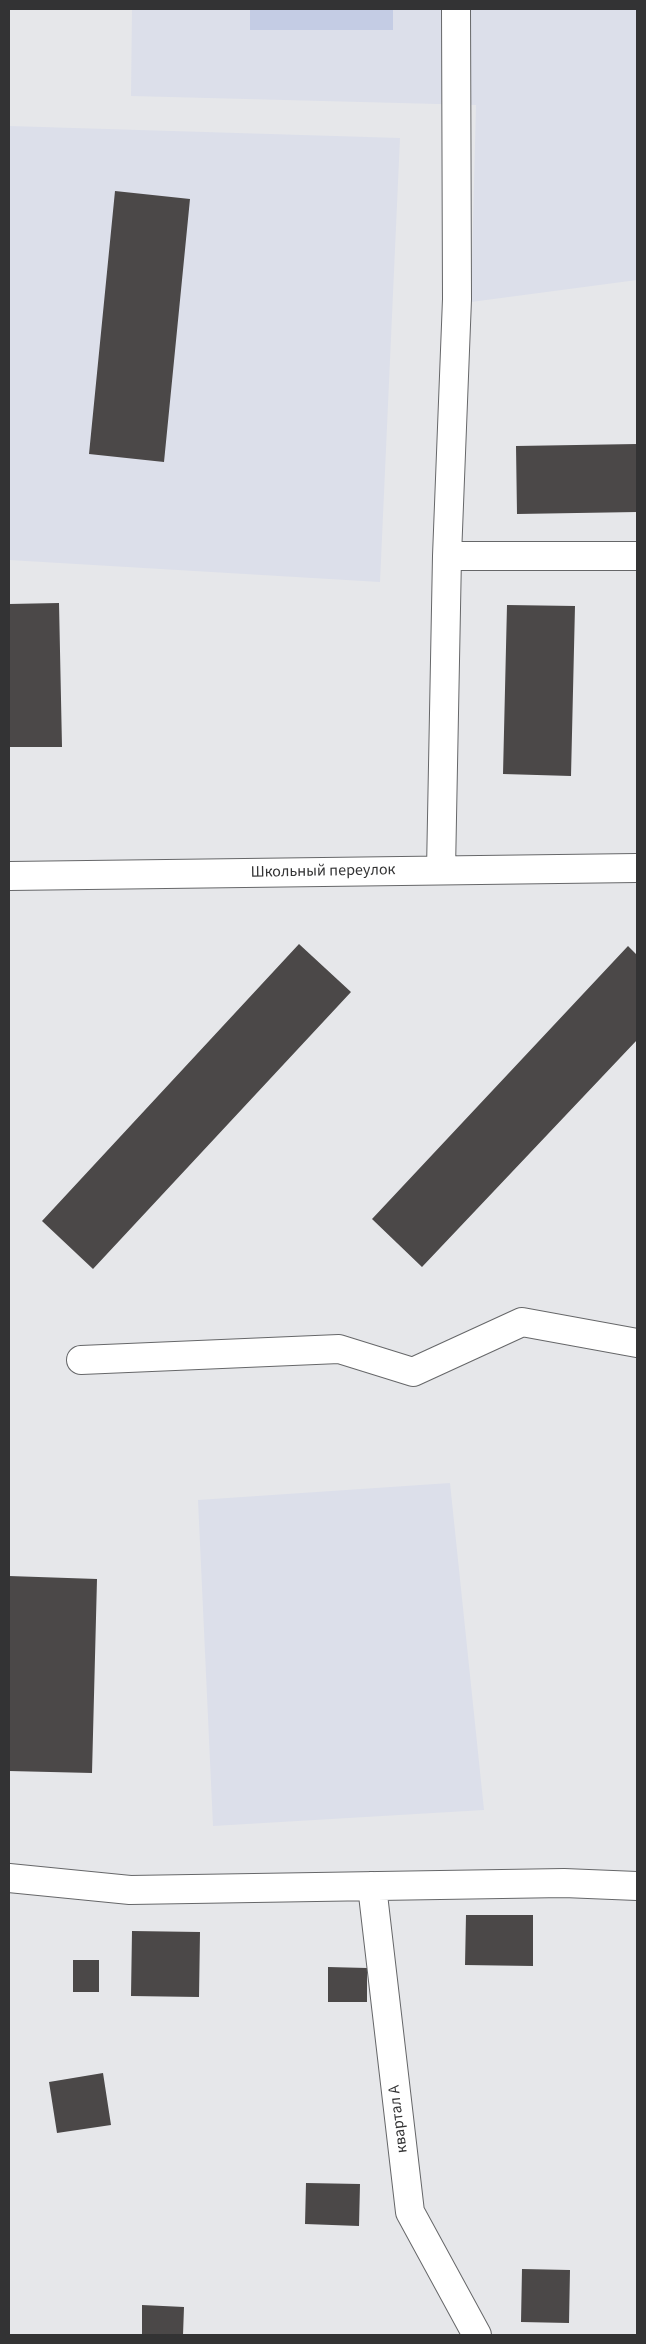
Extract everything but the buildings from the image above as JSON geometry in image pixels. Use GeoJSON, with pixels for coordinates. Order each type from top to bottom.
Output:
{"type":"FeatureCollection","features":[{"type":"Feature","properties":{"kind":"street"},"geometry":{"type":"LineString","coordinates":[[441,870],[447,556],[456,299],[456,9]]}},
{"type":"Feature","properties":{"kind":"street"},"geometry":{"type":"LineString","coordinates":[[447,556],[637,556]]}},
{"type":"Feature","properties":{"kind":"street","name":"Школьный переулок"},"geometry":{"type":"LineString","coordinates":[[9,876],[637,868]]}},
{"type":"Feature","properties":{"kind":"street"},"geometry":{"type":"LineString","coordinates":[[81,1360],[339,1349],[413,1372],[522,1322],[637,1343]]}},
{"type":"Feature","properties":{"kind":"street"},"geometry":{"type":"LineString","coordinates":[[9,1878],[130,1890],[564,1883],[637,1886]]}},
{"type":"Feature","properties":{"kind":"street","name":"квартал А"},"geometry":{"type":"LineString","coordinates":[[372,1886],[410,2212],[477,2335]]}},
{"type":"Feature","properties":{"kind":"shaded area"},"geometry":{"type":"Polygon","coordinates":[[[132,9],[637,9],[637,280],[471,302],[476,105],[131,96],[132,9]]]}},
{"type":"Feature","properties":{"kind":"shaded area"},"geometry":{"type":"Polygon","coordinates":[[[250,9],[393,9],[393,30],[250,30],[250,9]]]}},
{"type":"Feature","properties":{"kind":"shaded area"},"geometry":{"type":"Polygon","coordinates":[[[9,126],[400,138],[380,582],[9,560],[9,126]]]}},
{"type":"Feature","properties":{"kind":"shaded area"},"geometry":{"type":"Polygon","coordinates":[[[450,1483],[484,1810],[213,1826],[198,1500],[450,1483]]]}}]}
